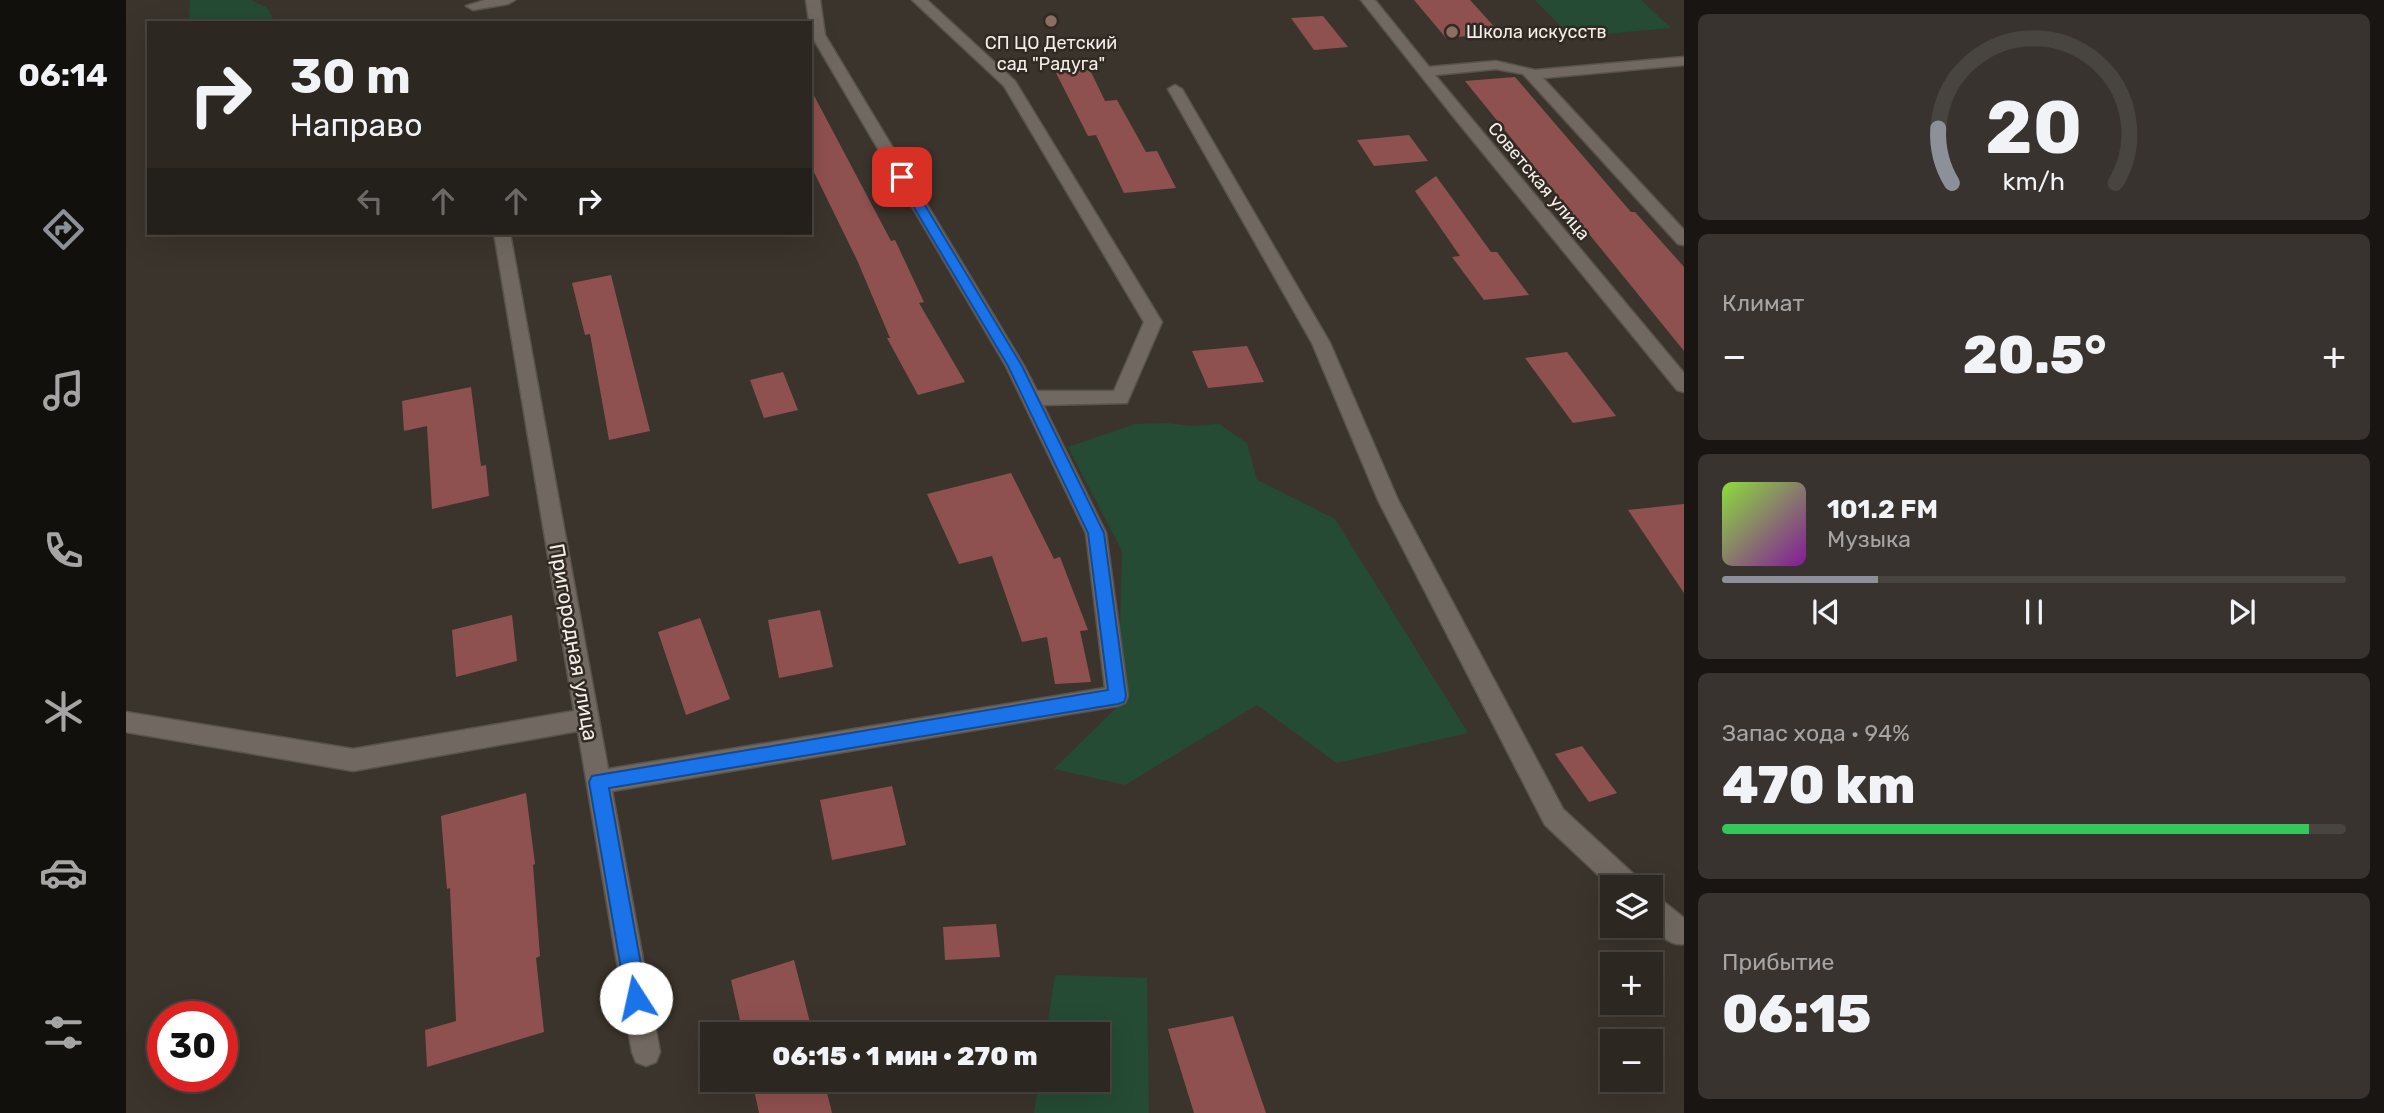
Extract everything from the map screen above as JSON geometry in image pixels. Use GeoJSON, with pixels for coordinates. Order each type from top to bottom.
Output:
{"type":"FeatureCollection","features":[{"type":"Feature","properties":{"kind":"street"},"geometry":{"type":"LineString","coordinates":[[474,21],[469,3],[508,0]]}},
{"type":"Feature","properties":{"kind":"street"},"geometry":{"type":"LineString","coordinates":[[598,782],[1118,696],[1096,533],[1015,366],[818,35],[813,0]]}},
{"type":"Feature","properties":{"kind":"street"},"geometry":{"type":"LineString","coordinates":[[919,0],[1010,84],[1153,322],[1120,398],[1031,398]]}},
{"type":"Feature","properties":{"kind":"street","name":"Советская улица"},"geometry":{"type":"LineString","coordinates":[[1368,0],[1424,72],[1684,385]]}},
{"type":"Feature","properties":{"kind":"street"},"geometry":{"type":"LineString","coordinates":[[1531,75],[1684,61]]}},
{"type":"Feature","properties":{"kind":"street"},"geometry":{"type":"LineString","coordinates":[[1424,72],[1496,65],[1528,71],[1684,240]]}},
{"type":"Feature","properties":{"kind":"street"},"geometry":{"type":"LineString","coordinates":[[1175,89],[1321,344],[1388,500],[1554,817],[1616,875]]}},
{"type":"Feature","properties":{"kind":"street","name":"Пригородная улица"},"geometry":{"type":"LineString","coordinates":[[502,235],[646,1052]]}},
{"type":"Feature","properties":{"kind":"street"},"geometry":{"type":"LineString","coordinates":[[126,722],[353,760],[587,719]]}},
{"type":"Feature","properties":{"kind":"street"},"geometry":{"type":"LineString","coordinates":[[1663,919],[1677,932],[1684,931]]}},
{"type":"Feature","properties":{"kind":"green space"},"geometry":{"type":"Polygon","coordinates":[[[190,0],[251,0],[266,7],[275,21],[189,21],[190,0]]]}},
{"type":"Feature","properties":{"kind":"green space"},"geometry":{"type":"Polygon","coordinates":[[[1535,0],[1641,0],[1671,28],[1571,37],[1535,0]]]}},
{"type":"Feature","properties":{"kind":"green space"},"geometry":{"type":"Polygon","coordinates":[[[1135,424],[1193,426],[1219,424],[1247,443],[1257,480],[1335,519],[1468,733],[1337,763],[1257,705],[1125,785],[1054,769],[1118,706],[1122,551],[1068,447],[1135,424]]]}},
{"type":"Feature","properties":{"kind":"green space"},"geometry":{"type":"Polygon","coordinates":[[[1055,975],[1147,978],[1149,1113],[1034,1113],[1037,1092],[1110,1092],[1110,1022],[1048,1022],[1055,975]]]}},
{"type":"Feature","properties":{"kind":"building"},"geometry":{"type":"Polygon","coordinates":[[[1414,0],[1470,0],[1500,33],[1446,38],[1414,0]]]}},
{"type":"Feature","properties":{"kind":"building"},"geometry":{"type":"Polygon","coordinates":[[[1323,16],[1348,47],[1314,50],[1291,18],[1323,16]]]}},
{"type":"Feature","properties":{"kind":"building"},"geometry":{"type":"Polygon","coordinates":[[[1090,70],[1105,101],[1117,100],[1146,152],[1157,151],[1176,188],[1124,193],[1096,135],[1088,136],[1056,73],[1090,70]]]}},
{"type":"Feature","properties":{"kind":"building"},"geometry":{"type":"Polygon","coordinates":[[[1515,77],[1631,212],[1635,212],[1684,267],[1684,351],[1465,81],[1515,77]]]}},
{"type":"Feature","properties":{"kind":"building"},"geometry":{"type":"Polygon","coordinates":[[[812,92],[891,241],[895,240],[924,302],[919,303],[965,382],[918,395],[887,338],[890,338],[857,260],[812,168],[812,92]]]}},
{"type":"Feature","properties":{"kind":"building"},"geometry":{"type":"Polygon","coordinates":[[[1409,135],[1428,161],[1374,166],[1357,140],[1409,135]]]}},
{"type":"Feature","properties":{"kind":"building"},"geometry":{"type":"Polygon","coordinates":[[[1436,176],[1491,252],[1497,252],[1529,295],[1484,300],[1452,257],[1460,256],[1415,191],[1436,176]]]}},
{"type":"Feature","properties":{"kind":"building"},"geometry":{"type":"Polygon","coordinates":[[[611,275],[650,431],[609,440],[590,334],[585,335],[572,283],[611,275]]]}},
{"type":"Feature","properties":{"kind":"building"},"geometry":{"type":"Polygon","coordinates":[[[1247,346],[1264,382],[1208,388],[1192,351],[1247,346]]]}},
{"type":"Feature","properties":{"kind":"building"},"geometry":{"type":"Polygon","coordinates":[[[1567,352],[1616,416],[1573,423],[1525,358],[1567,352]]]}},
{"type":"Feature","properties":{"kind":"building"},"geometry":{"type":"Polygon","coordinates":[[[783,372],[798,410],[764,418],[750,380],[783,372]]]}},
{"type":"Feature","properties":{"kind":"building"},"geometry":{"type":"Polygon","coordinates":[[[471,387],[481,466],[486,465],[489,496],[432,509],[427,426],[404,431],[402,401],[471,387]]]}},
{"type":"Feature","properties":{"kind":"building"},"geometry":{"type":"Polygon","coordinates":[[[1011,473],[1054,559],[1060,557],[1088,630],[1080,631],[1091,682],[1055,684],[1047,637],[1022,642],[992,556],[959,564],[927,494],[1011,473]]]}},
{"type":"Feature","properties":{"kind":"building"},"geometry":{"type":"Polygon","coordinates":[[[1684,504],[1684,593],[1628,510],[1684,504]]]}},
{"type":"Feature","properties":{"kind":"building"},"geometry":{"type":"Polygon","coordinates":[[[820,610],[833,667],[779,678],[768,620],[820,610]]]}},
{"type":"Feature","properties":{"kind":"building"},"geometry":{"type":"Polygon","coordinates":[[[512,615],[517,661],[456,677],[452,630],[512,615]]]}},
{"type":"Feature","properties":{"kind":"building"},"geometry":{"type":"Polygon","coordinates":[[[700,618],[730,699],[686,715],[658,632],[700,618]]]}},
{"type":"Feature","properties":{"kind":"building"},"geometry":{"type":"Polygon","coordinates":[[[1582,746],[1617,793],[1589,802],[1555,754],[1582,746]]]}},
{"type":"Feature","properties":{"kind":"building"},"geometry":{"type":"Polygon","coordinates":[[[892,786],[906,845],[832,860],[820,800],[892,786]]]}},
{"type":"Feature","properties":{"kind":"building"},"geometry":{"type":"Polygon","coordinates":[[[526,793],[535,864],[540,956],[536,958],[544,1032],[427,1067],[425,1030],[456,1021],[450,888],[447,889],[441,816],[526,793]]]}},
{"type":"Feature","properties":{"kind":"building"},"geometry":{"type":"Polygon","coordinates":[[[996,924],[1000,957],[945,960],[943,927],[996,924]]]}},
{"type":"Feature","properties":{"kind":"building"},"geometry":{"type":"Polygon","coordinates":[[[794,960],[810,1022],[740,1022],[731,980],[794,960]]]}},
{"type":"Feature","properties":{"kind":"building"},"geometry":{"type":"Polygon","coordinates":[[[1233,1016],[1266,1113],[1194,1113],[1168,1029],[1233,1016]]]}},
{"type":"Feature","properties":{"kind":"building"},"geometry":{"type":"Polygon","coordinates":[[[755,1092],[827,1092],[832,1113],[759,1113],[755,1092]]]}},
{"type":"Feature","properties":{"kind":"place","name":"СП ЦО Детский сад \"Радуга\""},"geometry":{"type":"Point","coordinates":[1051,21]}},
{"type":"Feature","properties":{"kind":"place","name":"Школа искусств"},"geometry":{"type":"Point","coordinates":[1452,32]}},
{"type":"Feature","properties":{"kind":"route"},"geometry":{"type":"LineString","coordinates":[[636,998],[598,782],[1118,696],[1096,533],[1015,366],[902,177]]}}]}
